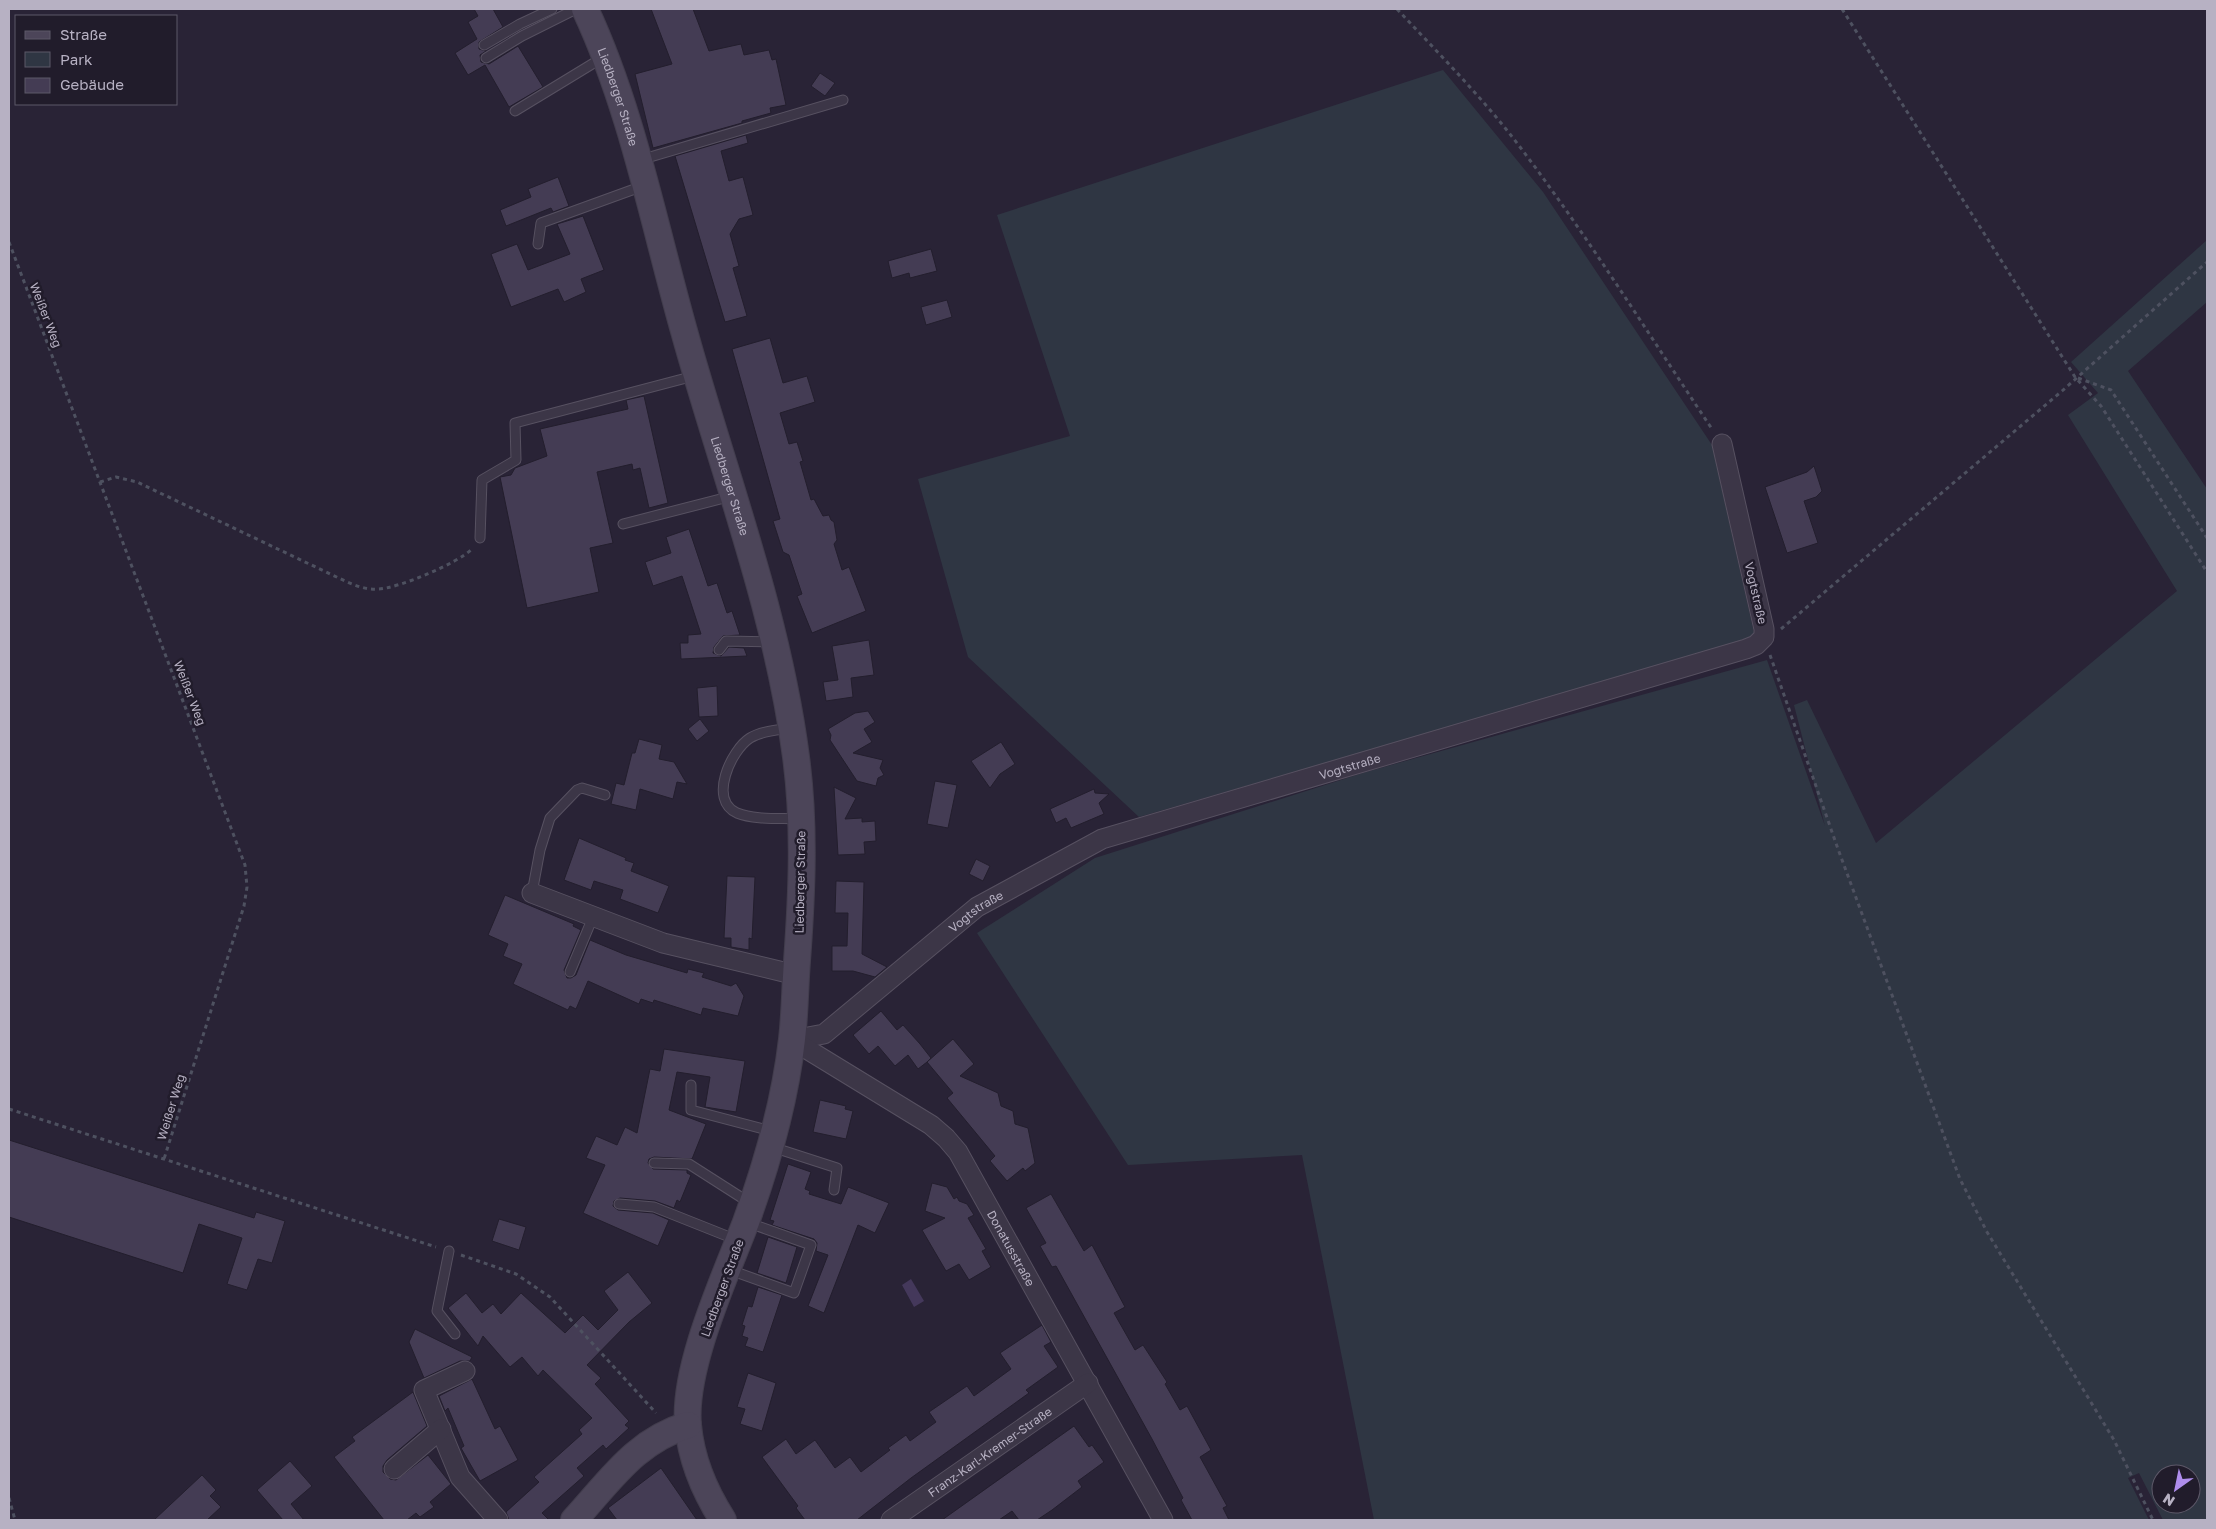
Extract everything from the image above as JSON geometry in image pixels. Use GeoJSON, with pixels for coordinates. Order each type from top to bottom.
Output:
{"type":"FeatureCollection","features":[{"type":"Feature","properties":{"kind":"main road","name":"Liedberger Straße"},"geometry":{"type":"LineString","coordinates":[[585,9],[605,57],[637,160],[696,375],[773,642],[792,728],[797,768],[801,819],[801,863],[792,1040],[785,1081],[771,1139],[745,1222],[696,1363],[690,1398],[680,1428],[709,1495],[723,1520]]}},
{"type":"Feature","properties":{"kind":"main road"},"geometry":{"type":"LineString","coordinates":[[574,1520],[640,1448],[680,1428]]}},
{"type":"Feature","properties":{"kind":"street","name":"Vogtstraße"},"geometry":{"type":"LineString","coordinates":[[792,1040],[824,1034],[977,907],[1102,839],[1746,650],[1756,645],[1764,637],[1763,622],[1722,444]]}},
{"type":"Feature","properties":{"kind":"street"},"geometry":{"type":"LineString","coordinates":[[532,893],[679,948],[796,975]]}},
{"type":"Feature","properties":{"kind":"street","name":"Donatusstraße"},"geometry":{"type":"LineString","coordinates":[[792,1040],[931,1125],[950,1142],[965,1162],[1163,1520]]}},
{"type":"Feature","properties":{"kind":"street"},"geometry":{"type":"LineString","coordinates":[[466,1372],[424,1390],[460,1478],[498,1520]]}},
{"type":"Feature","properties":{"kind":"street","name":"Franz-Karl-Kremer-Straße"},"geometry":{"type":"LineString","coordinates":[[891,1520],[1088,1383]]}},
{"type":"Feature","properties":{"kind":"street"},"geometry":{"type":"LineString","coordinates":[[394,1469],[441,1429]]}},
{"type":"Feature","properties":{"kind":"lane"},"geometry":{"type":"LineString","coordinates":[[484,45],[520,24],[552,9]]}},
{"type":"Feature","properties":{"kind":"lane"},"geometry":{"type":"LineString","coordinates":[[486,58],[522,36],[576,9]]}},
{"type":"Feature","properties":{"kind":"lane"},"geometry":{"type":"LineString","coordinates":[[515,111],[605,57]]}},
{"type":"Feature","properties":{"kind":"lane"},"geometry":{"type":"LineString","coordinates":[[637,160],[843,100]]}},
{"type":"Feature","properties":{"kind":"lane"},"geometry":{"type":"LineString","coordinates":[[538,244],[541,223],[644,186]]}},
{"type":"Feature","properties":{"kind":"lane"},"geometry":{"type":"LineString","coordinates":[[480,538],[482,480],[516,460],[515,423],[696,375]]}},
{"type":"Feature","properties":{"kind":"lane"},"geometry":{"type":"LineString","coordinates":[[623,524],[732,496]]}},
{"type":"Feature","properties":{"kind":"lane"},"geometry":{"type":"LineString","coordinates":[[719,650],[726,641],[773,642]]}},
{"type":"Feature","properties":{"kind":"lane"},"geometry":{"type":"LineString","coordinates":[[792,728],[765,732],[750,738],[739,749],[726,770],[723,791],[727,804],[737,813],[801,819]]}},
{"type":"Feature","properties":{"kind":"lane"},"geometry":{"type":"LineString","coordinates":[[532,893],[540,850],[550,818],[577,790],[582,788],[605,795]]}},
{"type":"Feature","properties":{"kind":"lane"},"geometry":{"type":"LineString","coordinates":[[570,972],[593,917]]}},
{"type":"Feature","properties":{"kind":"lane"},"geometry":{"type":"LineString","coordinates":[[691,1085],[691,1110],[771,1139],[837,1168],[834,1190]]}},
{"type":"Feature","properties":{"kind":"lane"},"geometry":{"type":"LineString","coordinates":[[654,1163],[689,1164],[745,1222]]}},
{"type":"Feature","properties":{"kind":"lane"},"geometry":{"type":"LineString","coordinates":[[619,1204],[654,1207],[745,1222],[811,1245],[794,1292],[728,1269]]}},
{"type":"Feature","properties":{"kind":"lane"},"geometry":{"type":"LineString","coordinates":[[449,1251],[437,1311],[455,1334]]}},
{"type":"Feature","properties":{"kind":"path"},"geometry":{"type":"LineString","coordinates":[[1397,9],[1457,71],[1552,189],[1722,444]]}},
{"type":"Feature","properties":{"kind":"path"},"geometry":{"type":"LineString","coordinates":[[1842,9],[2075,377],[2101,406],[2207,572]]}},
{"type":"Feature","properties":{"kind":"path","name":"Weißer Weg"},"geometry":{"type":"LineString","coordinates":[[9,242],[240,848],[246,873],[244,906],[164,1159]]}},
{"type":"Feature","properties":{"kind":"path"},"geometry":{"type":"LineString","coordinates":[[2153,1520],[2114,1440],[1987,1232],[1960,1179],[1841,858],[1764,637],[1785,628],[2207,262]]}},
{"type":"Feature","properties":{"kind":"path"},"geometry":{"type":"LineString","coordinates":[[2075,377],[2111,390],[2207,538]]}},
{"type":"Feature","properties":{"kind":"path"},"geometry":{"type":"LineString","coordinates":[[100,482],[116,477],[137,482],[345,581],[367,588],[384,589],[399,585],[460,559],[472,550],[480,538]]}},
{"type":"Feature","properties":{"kind":"path"},"geometry":{"type":"LineString","coordinates":[[9,1109],[508,1271],[530,1283],[550,1298],[680,1428]]}},
{"type":"Feature","properties":{"kind":"path"},"geometry":{"type":"LineString","coordinates":[[9,1498],[15,1520]]}},
{"type":"Feature","properties":{"kind":"green space"},"geometry":{"type":"Polygon","coordinates":[[[1443,70],[1543,192],[1712,445],[1755,637],[1139,817],[968,657],[918,479],[1070,436],[997,215],[1443,70]]]}},
{"type":"Feature","properties":{"kind":"green space"},"geometry":{"type":"Polygon","coordinates":[[[2207,240],[2207,302],[2128,371],[2207,489],[2207,1520],[2163,1520],[2160,1514],[2201,1514],[2201,1464],[2151,1464],[2151,1496],[2139,1473],[2128,1478],[2149,1520],[1374,1520],[1302,1155],[1128,1165],[977,933],[1095,858],[1366,772],[1767,660],[1825,826],[1794,705],[1807,700],[1876,843],[2177,591],[2068,415],[2098,393],[2071,362],[2207,240]]]}},
{"type":"Feature","properties":{"kind":"shaded area"},"geometry":{"type":"Polygon","coordinates":[[[911,1279],[924,1301],[914,1307],[902,1285],[911,1279]]]}},
{"type":"Feature","properties":{"kind":"building"},"geometry":{"type":"Polygon","coordinates":[[[474,9],[493,9],[503,27],[479,42],[479,49],[486,51],[480,55],[481,62],[489,64],[518,46],[543,87],[509,107],[485,65],[468,75],[455,53],[477,39],[468,22],[478,16],[474,9]]]}},
{"type":"Feature","properties":{"kind":"building"},"geometry":{"type":"Polygon","coordinates":[[[651,9],[693,9],[709,51],[741,44],[744,55],[769,50],[772,60],[776,59],[786,105],[770,108],[771,113],[742,121],[742,123],[653,148],[635,74],[672,64],[651,9]]]}},
{"type":"Feature","properties":{"kind":"building"},"geometry":{"type":"Polygon","coordinates":[[[820,73],[835,83],[825,96],[811,86],[820,73]]]}},
{"type":"Feature","properties":{"kind":"building"},"geometry":{"type":"Polygon","coordinates":[[[746,135],[748,143],[721,151],[729,181],[743,177],[753,215],[739,219],[730,234],[739,266],[733,268],[747,316],[725,322],[675,156],[746,135]]]}},
{"type":"Feature","properties":{"kind":"building"},"geometry":{"type":"Polygon","coordinates":[[[558,177],[569,206],[553,212],[551,208],[506,226],[500,210],[531,197],[528,189],[558,177]]]}},
{"type":"Feature","properties":{"kind":"building"},"geometry":{"type":"Polygon","coordinates":[[[583,216],[604,270],[581,279],[586,292],[564,302],[558,289],[511,307],[491,254],[517,244],[528,270],[570,254],[557,224],[583,216]]]}},
{"type":"Feature","properties":{"kind":"building"},"geometry":{"type":"Polygon","coordinates":[[[931,249],[937,271],[910,278],[909,273],[892,278],[888,261],[931,249]]]}},
{"type":"Feature","properties":{"kind":"building"},"geometry":{"type":"Polygon","coordinates":[[[947,300],[952,317],[926,325],[921,307],[947,300]]]}},
{"type":"Feature","properties":{"kind":"building"},"geometry":{"type":"Polygon","coordinates":[[[770,338],[783,383],[807,376],[815,402],[780,413],[789,444],[797,442],[803,461],[800,462],[811,500],[814,499],[823,516],[829,515],[834,522],[837,540],[834,544],[842,570],[849,567],[866,611],[812,633],[797,596],[802,594],[789,555],[783,552],[773,521],[780,519],[732,349],[770,338]]]}},
{"type":"Feature","properties":{"kind":"building"},"geometry":{"type":"Polygon","coordinates":[[[644,396],[668,503],[649,508],[640,468],[633,470],[632,464],[597,472],[613,543],[590,548],[599,592],[527,608],[500,477],[511,475],[515,468],[547,456],[540,429],[628,409],[626,400],[644,396]]]}},
{"type":"Feature","properties":{"kind":"building"},"geometry":{"type":"Polygon","coordinates":[[[1814,466],[1822,491],[1816,497],[1804,501],[1818,543],[1787,553],[1765,487],[1807,472],[1814,466]]]}},
{"type":"Feature","properties":{"kind":"building"},"geometry":{"type":"Polygon","coordinates":[[[689,529],[708,586],[717,583],[727,613],[732,611],[740,635],[723,636],[714,647],[713,653],[721,656],[729,647],[744,648],[747,656],[681,659],[680,643],[688,643],[688,635],[701,634],[682,576],[653,586],[645,562],[671,553],[666,537],[689,529]]]}},
{"type":"Feature","properties":{"kind":"building"},"geometry":{"type":"Polygon","coordinates":[[[869,640],[874,675],[851,678],[853,697],[826,701],[823,682],[838,680],[832,646],[869,640]]]}},
{"type":"Feature","properties":{"kind":"building"},"geometry":{"type":"Polygon","coordinates":[[[717,686],[718,716],[699,717],[697,688],[717,686]]]}},
{"type":"Feature","properties":{"kind":"building"},"geometry":{"type":"Polygon","coordinates":[[[868,711],[875,722],[864,729],[872,742],[853,753],[883,760],[880,768],[884,775],[878,778],[876,786],[857,781],[830,740],[831,735],[828,729],[855,713],[868,711]]]}},
{"type":"Feature","properties":{"kind":"building"},"geometry":{"type":"Polygon","coordinates":[[[700,719],[709,731],[697,741],[688,729],[700,719]]]}},
{"type":"Feature","properties":{"kind":"building"},"geometry":{"type":"Polygon","coordinates":[[[639,739],[662,745],[659,759],[674,762],[687,784],[677,782],[673,799],[640,789],[636,810],[611,804],[616,783],[624,785],[632,753],[635,753],[639,739]]]}},
{"type":"Feature","properties":{"kind":"building"},"geometry":{"type":"Polygon","coordinates":[[[1001,742],[1015,764],[1000,774],[990,788],[971,761],[1001,742]]]}},
{"type":"Feature","properties":{"kind":"building"},"geometry":{"type":"Polygon","coordinates":[[[935,781],[957,785],[948,828],[927,824],[935,781]]]}},
{"type":"Feature","properties":{"kind":"building"},"geometry":{"type":"Polygon","coordinates":[[[834,787],[856,798],[845,819],[862,818],[862,822],[875,821],[876,841],[864,842],[865,854],[838,855],[834,787]]]}},
{"type":"Feature","properties":{"kind":"building"},"geometry":{"type":"Polygon","coordinates":[[[1094,789],[1095,793],[1109,794],[1099,803],[1104,814],[1071,828],[1066,818],[1056,823],[1050,809],[1094,789]]]}},
{"type":"Feature","properties":{"kind":"building"},"geometry":{"type":"Polygon","coordinates":[[[579,838],[634,863],[631,871],[669,886],[658,913],[620,899],[623,890],[594,881],[591,890],[564,880],[579,838]]]}},
{"type":"Feature","properties":{"kind":"building"},"geometry":{"type":"Polygon","coordinates":[[[976,859],[990,866],[983,881],[969,874],[976,859]]]}},
{"type":"Feature","properties":{"kind":"building"},"geometry":{"type":"Polygon","coordinates":[[[727,876],[755,877],[752,939],[749,938],[749,950],[731,947],[731,938],[724,938],[727,876]]]}},
{"type":"Feature","properties":{"kind":"building"},"geometry":{"type":"Polygon","coordinates":[[[836,881],[864,882],[862,954],[887,967],[875,977],[853,971],[832,971],[832,946],[847,946],[848,913],[835,913],[836,881]]]}},
{"type":"Feature","properties":{"kind":"building"},"geometry":{"type":"Polygon","coordinates":[[[505,895],[574,924],[573,926],[581,930],[564,970],[567,978],[576,975],[590,940],[626,955],[687,973],[688,969],[704,973],[702,977],[731,986],[736,983],[744,996],[738,1016],[703,1008],[701,1015],[654,1000],[653,1003],[641,999],[639,1004],[588,981],[576,1009],[570,1006],[568,1010],[513,984],[522,964],[503,956],[508,944],[488,935],[505,895]]]}},
{"type":"Feature","properties":{"kind":"building"},"geometry":{"type":"Polygon","coordinates":[[[881,1011],[897,1030],[903,1025],[931,1058],[918,1069],[908,1055],[895,1066],[878,1046],[869,1054],[853,1035],[881,1011]]]}},
{"type":"Feature","properties":{"kind":"building"},"geometry":{"type":"Polygon","coordinates":[[[953,1039],[974,1064],[960,1076],[998,1093],[1001,1106],[1013,1111],[1015,1124],[1028,1128],[1035,1163],[1025,1171],[1023,1168],[1007,1181],[990,1161],[995,1156],[947,1098],[953,1093],[927,1062],[953,1039]]]}},
{"type":"Feature","properties":{"kind":"building"},"geometry":{"type":"Polygon","coordinates":[[[664,1049],[745,1061],[736,1112],[705,1107],[710,1077],[677,1072],[669,1110],[706,1124],[692,1159],[654,1157],[649,1159],[648,1163],[653,1169],[687,1170],[687,1173],[691,1175],[680,1202],[677,1200],[674,1208],[655,1201],[620,1198],[614,1201],[613,1206],[618,1210],[653,1213],[669,1220],[658,1246],[583,1213],[605,1165],[586,1158],[596,1136],[617,1145],[625,1127],[637,1133],[650,1069],[660,1071],[664,1049]]]}},
{"type":"Feature","properties":{"kind":"building"},"geometry":{"type":"Polygon","coordinates":[[[820,1100],[846,1106],[845,1109],[853,1111],[846,1139],[813,1132],[820,1100]]]}},
{"type":"Feature","properties":{"kind":"building"},"geometry":{"type":"Polygon","coordinates":[[[9,1140],[254,1218],[256,1212],[285,1221],[272,1263],[258,1259],[247,1290],[227,1284],[242,1238],[199,1224],[183,1273],[9,1217],[9,1140]]]}},
{"type":"Feature","properties":{"kind":"building"},"geometry":{"type":"Polygon","coordinates":[[[788,1164],[811,1172],[805,1189],[810,1191],[809,1194],[841,1204],[848,1187],[889,1203],[875,1233],[858,1225],[824,1313],[808,1306],[828,1255],[816,1251],[817,1243],[814,1239],[772,1225],[774,1221],[770,1220],[788,1164]]]}},
{"type":"Feature","properties":{"kind":"building"},"geometry":{"type":"Polygon","coordinates":[[[932,1183],[947,1187],[954,1199],[957,1197],[959,1201],[967,1204],[974,1215],[968,1218],[986,1249],[982,1251],[991,1267],[969,1280],[959,1264],[946,1271],[922,1230],[945,1218],[925,1211],[932,1183]]]}},
{"type":"Feature","properties":{"kind":"building"},"geometry":{"type":"Polygon","coordinates":[[[1051,1194],[1084,1251],[1092,1245],[1125,1307],[1114,1313],[1135,1350],[1143,1345],[1167,1382],[1165,1384],[1180,1410],[1187,1406],[1211,1450],[1200,1457],[1227,1506],[1223,1508],[1229,1520],[1192,1520],[1181,1500],[1183,1498],[1152,1439],[1056,1266],[1052,1267],[1040,1246],[1046,1243],[1026,1208],[1051,1194]]]}},
{"type":"Feature","properties":{"kind":"building"},"geometry":{"type":"Polygon","coordinates":[[[499,1219],[526,1227],[519,1250],[492,1241],[499,1219]]]}},
{"type":"Feature","properties":{"kind":"building"},"geometry":{"type":"Polygon","coordinates":[[[768,1237],[797,1247],[786,1283],[757,1273],[768,1237]]]}},
{"type":"Feature","properties":{"kind":"building"},"geometry":{"type":"Polygon","coordinates":[[[628,1272],[652,1303],[629,1322],[587,1365],[601,1378],[595,1384],[629,1421],[625,1425],[629,1428],[606,1449],[603,1445],[577,1468],[584,1476],[542,1513],[549,1520],[509,1520],[506,1512],[539,1482],[534,1477],[582,1434],[579,1430],[592,1418],[543,1370],[538,1376],[522,1357],[510,1367],[483,1336],[478,1346],[448,1308],[466,1293],[482,1313],[493,1304],[501,1314],[521,1293],[565,1333],[583,1315],[598,1330],[618,1310],[604,1291],[628,1272]]]}},
{"type":"Feature","properties":{"kind":"building"},"geometry":{"type":"Polygon","coordinates":[[[758,1287],[782,1295],[763,1352],[745,1346],[748,1338],[742,1336],[745,1326],[742,1325],[748,1306],[752,1307],[758,1287]]]}},
{"type":"Feature","properties":{"kind":"building"},"geometry":{"type":"Polygon","coordinates":[[[1042,1325],[1051,1342],[1044,1346],[1058,1367],[1026,1390],[1029,1393],[911,1478],[857,1520],[805,1520],[796,1508],[798,1506],[762,1457],[786,1439],[796,1454],[815,1440],[835,1468],[850,1457],[861,1472],[906,1435],[910,1441],[936,1422],[929,1412],[967,1386],[974,1396],[1011,1369],[1000,1353],[1042,1325]]]}},
{"type":"Feature","properties":{"kind":"building"},"geometry":{"type":"Polygon","coordinates":[[[415,1329],[472,1357],[470,1361],[460,1361],[424,1378],[409,1342],[415,1329]]]}},
{"type":"Feature","properties":{"kind":"building"},"geometry":{"type":"Polygon","coordinates":[[[748,1373],[776,1383],[762,1431],[740,1424],[745,1409],[737,1407],[748,1373]]]}},
{"type":"Feature","properties":{"kind":"building"},"geometry":{"type":"Polygon","coordinates":[[[472,1379],[495,1429],[500,1426],[518,1460],[480,1481],[461,1448],[464,1446],[448,1408],[445,1411],[439,1396],[472,1379]]]}},
{"type":"Feature","properties":{"kind":"building"},"geometry":{"type":"Polygon","coordinates":[[[413,1392],[427,1426],[387,1460],[383,1466],[383,1472],[390,1479],[396,1480],[428,1455],[451,1484],[430,1502],[434,1507],[420,1517],[416,1513],[407,1520],[384,1520],[334,1457],[355,1441],[352,1437],[413,1392]]]}},
{"type":"Feature","properties":{"kind":"building"},"geometry":{"type":"Polygon","coordinates":[[[1074,1426],[1089,1447],[1092,1445],[1104,1462],[1078,1481],[1082,1487],[1052,1510],[1037,1520],[1019,1520],[1012,1511],[999,1520],[942,1520],[1074,1426]]]}},
{"type":"Feature","properties":{"kind":"building"},"geometry":{"type":"Polygon","coordinates":[[[290,1461],[312,1486],[291,1504],[304,1520],[283,1520],[257,1490],[290,1461]]]}},
{"type":"Feature","properties":{"kind":"building"},"geometry":{"type":"Polygon","coordinates":[[[661,1468],[697,1520],[617,1520],[608,1508],[661,1468]]]}},
{"type":"Feature","properties":{"kind":"building"},"geometry":{"type":"Polygon","coordinates":[[[202,1475],[216,1490],[210,1496],[221,1507],[207,1520],[154,1520],[202,1475]]]}}]}
